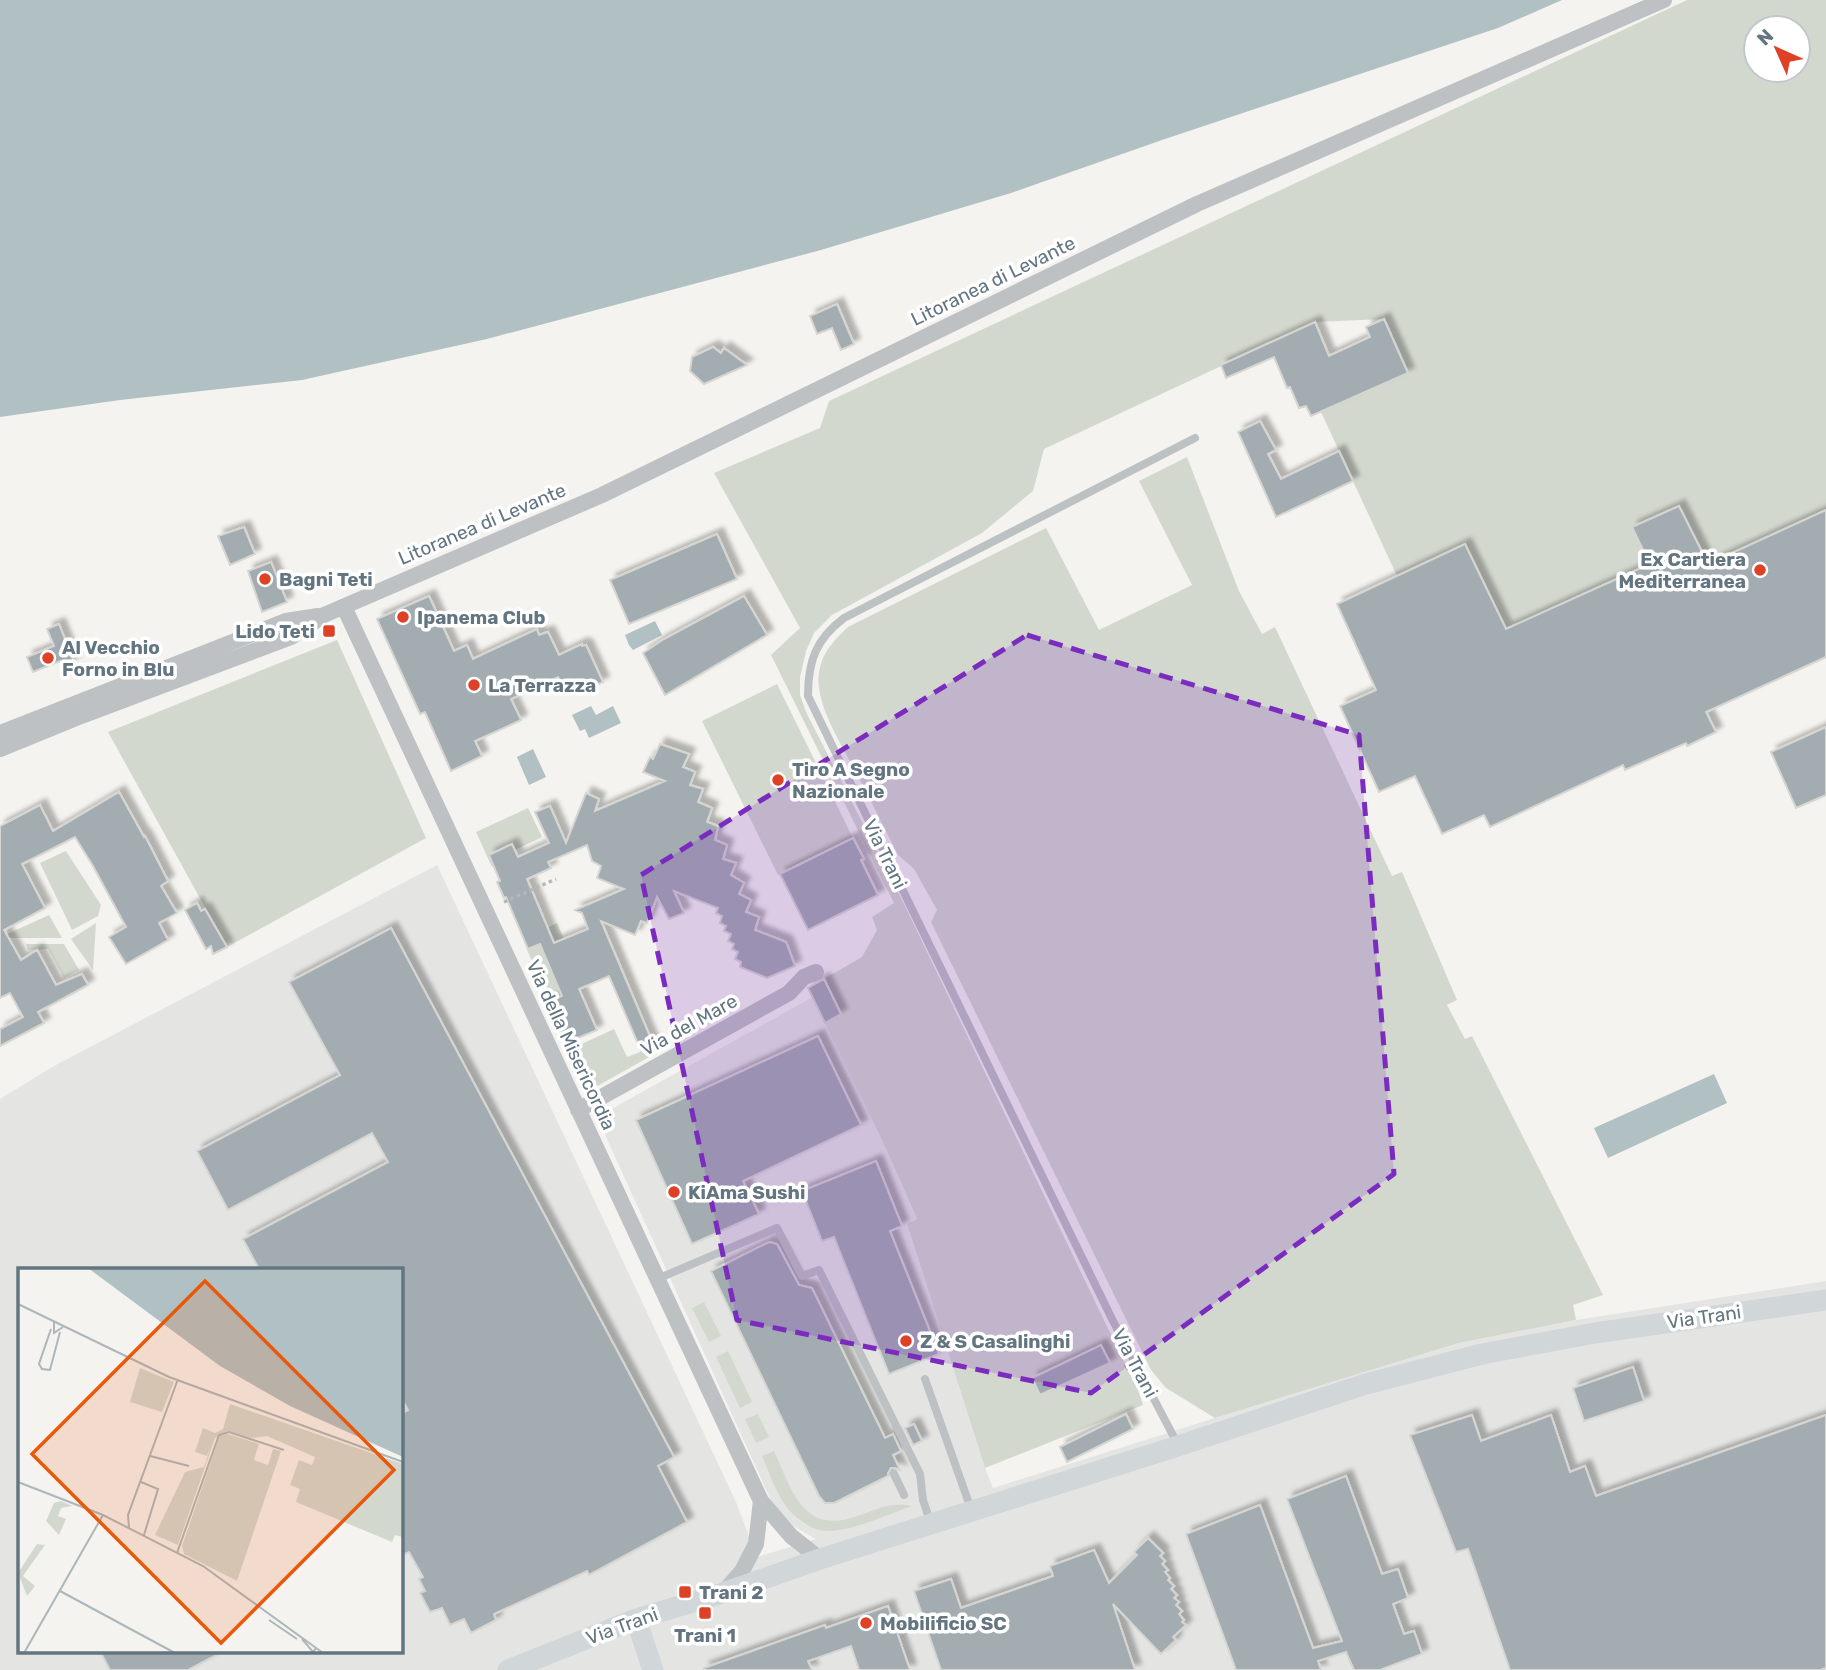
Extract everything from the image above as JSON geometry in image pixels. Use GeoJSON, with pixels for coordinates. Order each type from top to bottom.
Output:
{"type":"FeatureCollection","features":[{"type":"Feature","properties":{"kind":"main road","name":"Via Trani"},"geometry":{"type":"LineString","coordinates":[[508,1670],[636,1619],[1366,1384],[1482,1353],[1595,1333],[1826,1300]]}},
{"type":"Feature","properties":{"kind":"main road"},"geometry":{"type":"LineString","coordinates":[[636,1619],[653,1670]]}},
{"type":"Feature","properties":{"kind":"street","name":"Litoranea di Levante"},"geometry":{"type":"LineString","coordinates":[[31,729],[286,621],[324,615],[344,607],[602,495],[1197,204],[1664,0]]}},
{"type":"Feature","properties":{"kind":"street","name":"Via della Misericordia"},"geometry":{"type":"LineString","coordinates":[[344,607],[761,1501],[791,1536],[820,1559]]}},
{"type":"Feature","properties":{"kind":"street"},"geometry":{"type":"LineString","coordinates":[[0,733],[31,729]]}},
{"type":"Feature","properties":{"kind":"street"},"geometry":{"type":"LineString","coordinates":[[0,750],[31,729]]}},
{"type":"Feature","properties":{"kind":"street","name":"Via del Mare"},"geometry":{"type":"LineString","coordinates":[[578,1110],[789,993],[804,977],[816,972]]}},
{"type":"Feature","properties":{"kind":"street"},"geometry":{"type":"LineString","coordinates":[[723,1592],[742,1571],[756,1545],[761,1501]]}},
{"type":"Feature","properties":{"kind":"lane","name":"Via Trani"},"geometry":{"type":"LineString","coordinates":[[1178,1446],[1112,1319],[808,696],[808,676],[820,641],[829,629],[844,618],[1195,438]]}},
{"type":"Feature","properties":{"kind":"lane"},"geometry":{"type":"LineString","coordinates":[[657,1279],[778,1228],[802,1276],[819,1270],[920,1474],[923,1500],[931,1525]]}},
{"type":"Feature","properties":{"kind":"lane"},"geometry":{"type":"LineString","coordinates":[[925,1378],[972,1511]]}},
{"type":"Feature","properties":{"kind":"lane"},"geometry":{"type":"LineString","coordinates":[[894,1474],[904,1495]]}},
{"type":"Feature","properties":{"kind":"path"},"geometry":{"type":"LineString","coordinates":[[504,902],[556,879]]}},
{"type":"Feature","properties":{"kind":"highlighted area"},"geometry":{"type":"Polygon","coordinates":[[[1027,635],[1359,735],[1394,1174],[1091,1393],[737,1320],[641,875],[1027,635]]]}},
{"type":"Feature","properties":{"kind":"shaded area"},"geometry":{"type":"Polygon","coordinates":[[[0,0],[1562,0],[1498,28],[1011,193],[821,250],[487,339],[302,380],[120,400],[0,417],[0,0]]]}},
{"type":"Feature","properties":{"kind":"shaded area"},"geometry":{"type":"Polygon","coordinates":[[[1687,0],[1826,0],[1826,510],[1661,586],[1506,629],[1465,544],[1397,576],[1321,412],[1408,373],[1384,319],[1315,322],[1044,449],[1033,491],[982,533],[832,615],[814,633],[806,651],[800,677],[800,695],[806,712],[905,906],[1143,1405],[985,1468],[907,1224],[917,1219],[825,1023],[841,1014],[824,979],[862,957],[877,930],[872,917],[894,903],[771,655],[800,628],[714,473],[820,428],[829,401],[1687,0]]]}},
{"type":"Feature","properties":{"kind":"shaded area"},"geometry":{"type":"Polygon","coordinates":[[[1187,457],[1239,591],[1262,634],[1275,627],[1392,876],[1402,872],[1457,1000],[1447,1005],[1465,1039],[1472,1036],[1603,1295],[1573,1305],[1576,1320],[1459,1343],[1215,1418],[1166,1388],[1151,1370],[931,922],[937,910],[914,869],[898,855],[830,724],[819,684],[819,672],[826,653],[848,627],[1046,528],[1099,630],[1192,585],[1139,481],[1187,457]]]}},
{"type":"Feature","properties":{"kind":"shaded area"},"geometry":{"type":"Polygon","coordinates":[[[655,621],[662,635],[633,650],[625,635],[655,621]]]}},
{"type":"Feature","properties":{"kind":"shaded area"},"geometry":{"type":"Polygon","coordinates":[[[337,640],[426,838],[227,947],[108,732],[337,640]]]}},
{"type":"Feature","properties":{"kind":"shaded area","name":"Tiro A Segno Nazionale"},"geometry":{"type":"Polygon","coordinates":[[[777,684],[853,838],[778,875],[702,721],[777,684]]]}},
{"type":"Feature","properties":{"kind":"shaded area"},"geometry":{"type":"Polygon","coordinates":[[[591,706],[596,715],[613,706],[621,723],[589,738],[585,729],[580,731],[572,715],[591,706]]]}},
{"type":"Feature","properties":{"kind":"shaded area"},"geometry":{"type":"Polygon","coordinates":[[[533,749],[546,777],[529,785],[517,757],[533,749]]]}},
{"type":"Feature","properties":{"kind":"shaded area"},"geometry":{"type":"Polygon","coordinates":[[[528,808],[542,837],[515,850],[512,844],[489,855],[494,866],[492,867],[476,832],[528,808]]]}},
{"type":"Feature","properties":{"kind":"shaded area"},"geometry":{"type":"Polygon","coordinates":[[[66,851],[101,905],[98,916],[72,930],[40,863],[66,851]]]}},
{"type":"Feature","properties":{"kind":"shaded area"},"geometry":{"type":"Polygon","coordinates":[[[437,865],[736,1502],[757,1557],[816,1539],[795,1527],[774,1507],[597,1117],[813,997],[917,1220],[907,1225],[993,1488],[1459,1343],[1576,1320],[1826,1281],[1826,1670],[0,1670],[0,1099],[54,1066],[437,865]]]}},
{"type":"Feature","properties":{"kind":"shaded area"},"geometry":{"type":"Polygon","coordinates":[[[49,915],[62,938],[0,938],[0,927],[5,935],[49,915]]]}},
{"type":"Feature","properties":{"kind":"shaded area"},"geometry":{"type":"Polygon","coordinates":[[[96,923],[93,970],[71,939],[96,923]]]}},
{"type":"Feature","properties":{"kind":"shaded area"},"geometry":{"type":"Polygon","coordinates":[[[557,923],[564,939],[542,949],[562,996],[549,1001],[527,950],[549,940],[545,929],[557,923]]]}},
{"type":"Feature","properties":{"kind":"shaded area"},"geometry":{"type":"Polygon","coordinates":[[[26,944],[64,944],[79,970],[64,978],[48,949],[28,950],[26,944]]]}},
{"type":"Feature","properties":{"kind":"shaded area"},"geometry":{"type":"Polygon","coordinates":[[[614,1029],[627,1057],[648,1049],[651,1056],[592,1089],[571,1049],[614,1029]]]}},
{"type":"Feature","properties":{"kind":"shaded area"},"geometry":{"type":"Polygon","coordinates":[[[1714,1074],[1727,1103],[1608,1158],[1594,1128],[1714,1074]]]}},
{"type":"Feature","properties":{"kind":"shaded area"},"geometry":{"type":"Polygon","coordinates":[[[704,1302],[721,1336],[709,1342],[692,1308],[704,1302]]]}},
{"type":"Feature","properties":{"kind":"shaded area"},"geometry":{"type":"Polygon","coordinates":[[[728,1351],[752,1402],[740,1408],[716,1357],[728,1351]]]}},
{"type":"Feature","properties":{"kind":"shaded area"},"geometry":{"type":"Polygon","coordinates":[[[758,1414],[769,1437],[756,1443],[745,1419],[758,1414]]]}},
{"type":"Feature","properties":{"kind":"shaded area"},"geometry":{"type":"Polygon","coordinates":[[[774,1451],[787,1481],[803,1507],[825,1520],[841,1520],[886,1506],[912,1506],[852,1527],[819,1530],[792,1513],[778,1493],[762,1456],[774,1451]]]}},
{"type":"Feature","properties":{"kind":"building"},"geometry":{"type":"Polygon","coordinates":[[[837,304],[854,344],[841,350],[832,328],[817,334],[810,316],[837,304]]]}},
{"type":"Feature","properties":{"kind":"building"},"geometry":{"type":"Polygon","coordinates":[[[1384,319],[1408,373],[1311,416],[1306,406],[1299,408],[1274,357],[1226,378],[1221,365],[1315,322],[1329,356],[1370,337],[1366,327],[1384,319]]]}},
{"type":"Feature","properties":{"kind":"building"},"geometry":{"type":"Polygon","coordinates":[[[713,347],[721,353],[724,348],[747,365],[704,384],[690,371],[692,357],[713,347]]]}},
{"type":"Feature","properties":{"kind":"building"},"geometry":{"type":"Polygon","coordinates":[[[1260,421],[1276,450],[1268,454],[1281,479],[1339,451],[1353,481],[1276,517],[1238,432],[1260,421]]]}},
{"type":"Feature","properties":{"kind":"building","name":"Ex Cartiera Mediterranea"},"geometry":{"type":"Polygon","coordinates":[[[1679,506],[1708,564],[1826,510],[1826,657],[1706,712],[1716,732],[1625,770],[1623,765],[1490,827],[1484,815],[1442,834],[1415,776],[1379,792],[1340,706],[1376,690],[1337,604],[1465,544],[1506,629],[1650,564],[1632,527],[1679,506]]]}},
{"type":"Feature","properties":{"kind":"building"},"geometry":{"type":"Polygon","coordinates":[[[244,527],[255,554],[230,565],[218,536],[244,527]]]}},
{"type":"Feature","properties":{"kind":"building"},"geometry":{"type":"Polygon","coordinates":[[[717,534],[737,579],[629,624],[610,580],[717,534]]]}},
{"type":"Feature","properties":{"kind":"building"},"geometry":{"type":"Polygon","coordinates":[[[271,562],[287,602],[262,612],[248,571],[271,562]]]}},
{"type":"Feature","properties":{"kind":"building","name":"La Terrazza"},"geometry":{"type":"Polygon","coordinates":[[[429,596],[454,651],[467,645],[473,659],[537,629],[539,635],[548,632],[559,655],[582,644],[586,645],[603,682],[590,688],[586,680],[564,690],[558,677],[511,699],[521,720],[475,741],[482,756],[451,771],[425,712],[420,714],[377,619],[429,596]]]}},
{"type":"Feature","properties":{"kind":"building"},"geometry":{"type":"Polygon","coordinates":[[[744,596],[767,635],[665,695],[643,653],[744,596]]]}},
{"type":"Feature","properties":{"kind":"building"},"geometry":{"type":"Polygon","coordinates":[[[59,624],[74,662],[62,667],[60,661],[33,672],[27,657],[54,646],[47,629],[59,624]]]}},
{"type":"Feature","properties":{"kind":"building"},"geometry":{"type":"Polygon","coordinates":[[[1826,727],[1826,795],[1796,808],[1771,752],[1826,727]]]}},
{"type":"Feature","properties":{"kind":"building"},"geometry":{"type":"Polygon","coordinates":[[[660,744],[689,754],[683,767],[695,772],[690,785],[703,789],[698,802],[712,808],[707,822],[718,826],[715,840],[727,845],[723,859],[736,863],[731,875],[744,883],[739,894],[751,900],[746,912],[759,917],[755,930],[786,942],[795,966],[767,978],[740,967],[741,962],[735,959],[738,952],[732,949],[734,944],[728,941],[731,934],[724,931],[726,926],[720,923],[722,916],[716,913],[718,908],[674,891],[684,913],[669,919],[657,897],[647,923],[641,921],[635,935],[601,921],[654,1046],[642,1053],[609,976],[579,989],[597,1030],[566,1043],[549,1001],[562,996],[540,944],[528,949],[497,882],[500,881],[489,855],[512,844],[518,857],[549,843],[535,812],[550,806],[566,843],[586,793],[599,799],[595,811],[665,781],[643,772],[650,757],[653,759],[660,744]],[[587,845],[548,862],[551,868],[527,879],[554,943],[588,929],[582,913],[575,910],[624,889],[597,878],[601,866],[592,861],[587,845]]]}},
{"type":"Feature","properties":{"kind":"building"},"geometry":{"type":"Polygon","coordinates":[[[119,792],[168,881],[161,886],[177,913],[159,923],[168,940],[126,964],[109,937],[126,927],[75,837],[22,864],[45,908],[4,930],[21,960],[37,950],[56,985],[82,974],[88,985],[38,1012],[44,1023],[0,1046],[0,1029],[23,1017],[10,993],[0,998],[0,826],[40,805],[53,831],[119,792]]]}},
{"type":"Feature","properties":{"kind":"building","name":"Tiro A Segno Nazionale"},"geometry":{"type":"Polygon","coordinates":[[[853,838],[878,895],[808,930],[780,874],[853,838]]]}},
{"type":"Feature","properties":{"kind":"building"},"geometry":{"type":"Polygon","coordinates":[[[197,903],[201,911],[205,909],[227,947],[213,954],[211,946],[206,949],[185,910],[197,903]]]}},
{"type":"Feature","properties":{"kind":"building"},"geometry":{"type":"Polygon","coordinates":[[[391,928],[674,1457],[658,1466],[687,1522],[589,1575],[587,1571],[494,1614],[496,1620],[471,1633],[464,1619],[450,1625],[442,1608],[430,1612],[420,1593],[425,1591],[419,1579],[423,1577],[409,1552],[402,1556],[402,1413],[408,1410],[402,1399],[402,1268],[258,1268],[243,1239],[388,1162],[372,1133],[228,1210],[197,1151],[340,1075],[289,982],[391,928]]]}},
{"type":"Feature","properties":{"kind":"building"},"geometry":{"type":"Polygon","coordinates":[[[824,979],[841,1014],[825,1023],[808,988],[824,979]]]}},
{"type":"Feature","properties":{"kind":"building"},"geometry":{"type":"Polygon","coordinates":[[[818,1036],[861,1125],[743,1181],[759,1214],[692,1244],[636,1120],[818,1036]]]}},
{"type":"Feature","properties":{"kind":"building"},"geometry":{"type":"Polygon","coordinates":[[[876,1161],[902,1226],[890,1231],[939,1354],[889,1374],[834,1237],[822,1241],[802,1191],[876,1161]]]}},
{"type":"Feature","properties":{"kind":"building"},"geometry":{"type":"Polygon","coordinates":[[[769,1242],[777,1244],[799,1285],[812,1288],[885,1438],[893,1434],[901,1451],[893,1455],[900,1470],[891,1468],[888,1476],[834,1503],[825,1503],[819,1496],[711,1271],[769,1242]]]}},
{"type":"Feature","properties":{"kind":"building"},"geometry":{"type":"Polygon","coordinates":[[[1101,1345],[1110,1363],[1040,1395],[1032,1378],[1101,1345]]]}},
{"type":"Feature","properties":{"kind":"building"},"geometry":{"type":"Polygon","coordinates":[[[1633,1367],[1644,1401],[1584,1421],[1573,1388],[1633,1367]]]}},
{"type":"Feature","properties":{"kind":"building"},"geometry":{"type":"Polygon","coordinates":[[[1126,1414],[1133,1429],[1067,1462],[1060,1447],[1126,1414]]]}},
{"type":"Feature","properties":{"kind":"building"},"geometry":{"type":"Polygon","coordinates":[[[1472,1415],[1481,1441],[1551,1415],[1570,1472],[1585,1466],[1596,1496],[1826,1415],[1826,1668],[1510,1670],[1468,1549],[1456,1552],[1410,1435],[1472,1415]]]}},
{"type":"Feature","properties":{"kind":"building"},"geometry":{"type":"Polygon","coordinates":[[[914,1424],[922,1441],[913,1445],[905,1428],[914,1424]]]}},
{"type":"Feature","properties":{"kind":"building"},"geometry":{"type":"Polygon","coordinates":[[[1346,1476],[1382,1574],[1398,1569],[1408,1598],[1393,1604],[1404,1634],[1414,1631],[1422,1654],[1380,1670],[1354,1670],[1346,1652],[1318,1661],[1321,1670],[1236,1670],[1186,1534],[1260,1505],[1313,1648],[1342,1641],[1287,1499],[1346,1476]]]}},
{"type":"Feature","properties":{"kind":"building"},"geometry":{"type":"Polygon","coordinates":[[[1148,1538],[1163,1553],[1160,1556],[1165,1561],[1162,1564],[1168,1570],[1165,1572],[1174,1586],[1171,1589],[1177,1595],[1174,1598],[1179,1602],[1176,1605],[1182,1611],[1179,1614],[1186,1625],[1173,1637],[1176,1640],[1161,1654],[1113,1604],[1135,1670],[941,1670],[914,1591],[951,1579],[961,1608],[1053,1576],[1050,1566],[1094,1550],[1109,1583],[1137,1555],[1134,1552],[1148,1538]]]}},
{"type":"Feature","properties":{"kind":"building"},"geometry":{"type":"Polygon","coordinates":[[[888,1606],[910,1670],[859,1670],[851,1646],[808,1661],[812,1670],[704,1670],[825,1625],[826,1628],[888,1606]]]}},
{"type":"Feature","properties":{"kind":"building"},"geometry":{"type":"Polygon","coordinates":[[[101,1652],[222,1652],[188,1670],[110,1670],[101,1652]]]}},
{"type":"Feature","properties":{"kind":"place","name":"Ex Cartiera Mediterranea"},"geometry":{"type":"Point","coordinates":[1760,570]}},
{"type":"Feature","properties":{"kind":"place","name":"Bagni Teti"},"geometry":{"type":"Point","coordinates":[265,579]}},
{"type":"Feature","properties":{"kind":"place","name":"Ipanema Club"},"geometry":{"type":"Point","coordinates":[403,617]}},
{"type":"Feature","properties":{"kind":"place","name":"Lido Teti"},"geometry":{"type":"Point","coordinates":[329,631]}},
{"type":"Feature","properties":{"kind":"place","name":"Al Vecchio Forno in Blu"},"geometry":{"type":"Point","coordinates":[48,658]}},
{"type":"Feature","properties":{"kind":"place","name":"La Terrazza"},"geometry":{"type":"Point","coordinates":[474,685]}},
{"type":"Feature","properties":{"kind":"place","name":"Tiro A Segno Nazionale"},"geometry":{"type":"Point","coordinates":[778,780]}},
{"type":"Feature","properties":{"kind":"place","name":"KiAma Sushi"},"geometry":{"type":"Point","coordinates":[674,1192]}},
{"type":"Feature","properties":{"kind":"place","name":"Z & S Casalinghi"},"geometry":{"type":"Point","coordinates":[906,1341]}},
{"type":"Feature","properties":{"kind":"place","name":"Trani 2"},"geometry":{"type":"Point","coordinates":[685,1592]}},
{"type":"Feature","properties":{"kind":"place","name":"Trani 1"},"geometry":{"type":"Point","coordinates":[705,1613]}},
{"type":"Feature","properties":{"kind":"place","name":"Mobilificio SC"},"geometry":{"type":"Point","coordinates":[866,1623]}}]}
